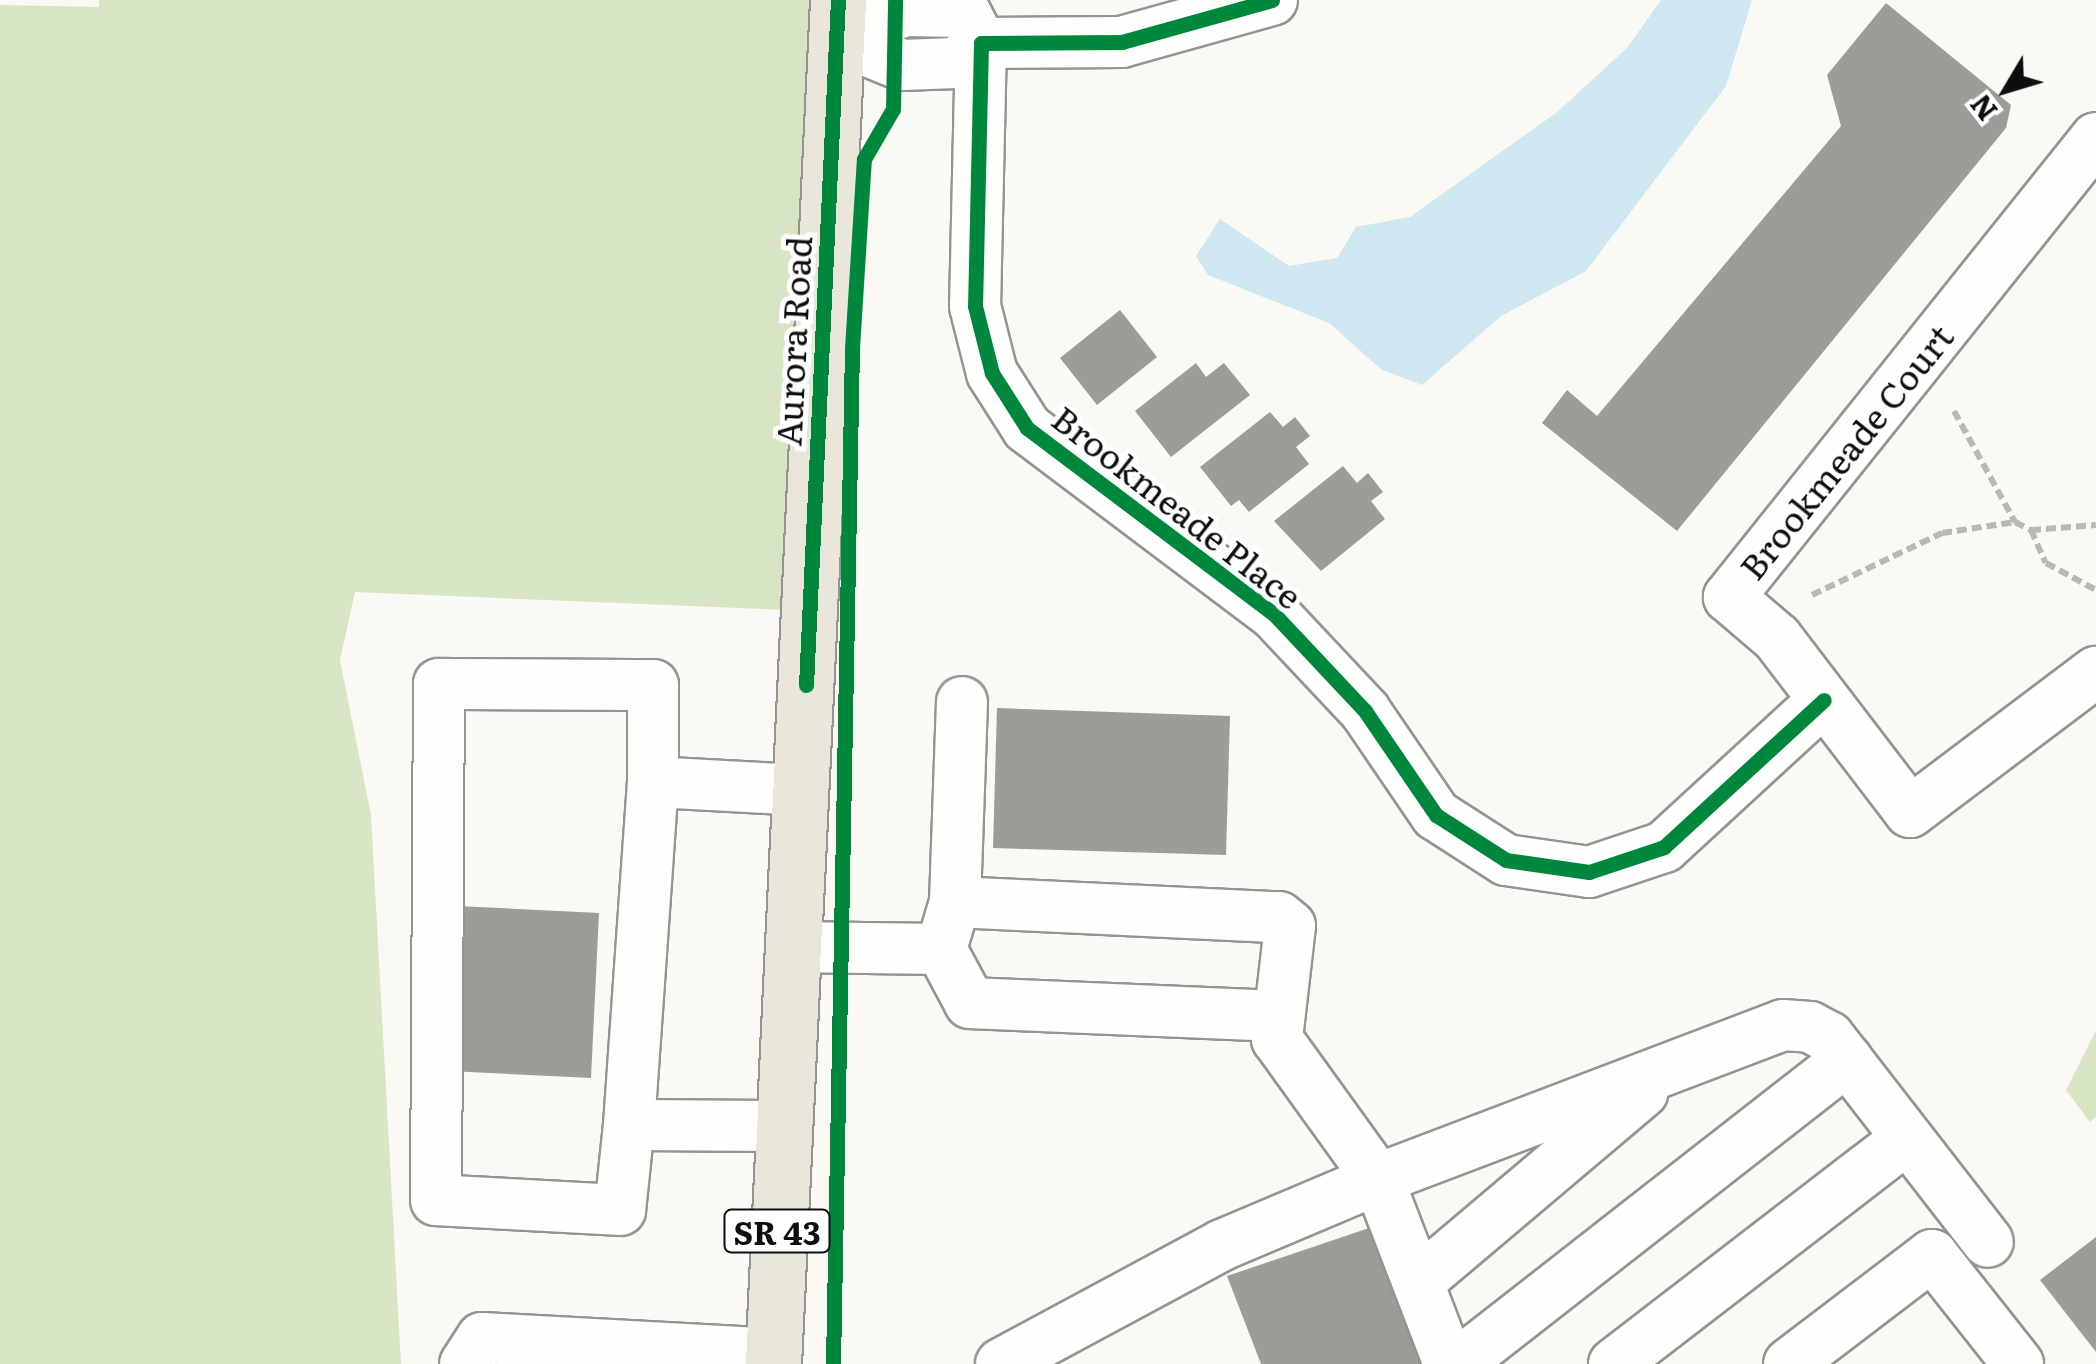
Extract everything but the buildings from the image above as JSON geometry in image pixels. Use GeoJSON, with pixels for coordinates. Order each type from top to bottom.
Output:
{"type":"FeatureCollection","features":[{"type":"Feature","properties":{"kind":"main road","name":"Aurora Road"},"geometry":{"type":"LineString","coordinates":[[773,1359],[780,1126],[837,19]]}},
{"type":"Feature","properties":{"kind":"street"},"geometry":{"type":"LineString","coordinates":[[837,19],[906,10],[965,12],[981,42],[1122,42],[1272,0]]}},
{"type":"Feature","properties":{"kind":"street","name":"Brookmeade Place"},"geometry":{"type":"LineString","coordinates":[[981,42],[975,306],[1001,392],[1057,459],[1274,614],[1365,711],[1453,829],[1489,854],[1545,871],[1629,862],[1699,823],[1824,700]]}},
{"type":"Feature","properties":{"kind":"street","name":"Brookmeade Court"},"geometry":{"type":"LineString","coordinates":[[2096,138],[1729,597],[1824,700],[1910,812],[2096,672]]}},
{"type":"Feature","properties":{"kind":"street"},"geometry":{"type":"LineString","coordinates":[[439,684],[653,685],[654,782],[630,1125],[620,1210],[436,1200],[439,684]]}},
{"type":"Feature","properties":{"kind":"street"},"geometry":{"type":"LineString","coordinates":[[962,702],[955,902],[941,949],[970,1003],[1276,1016]]}},
{"type":"Feature","properties":{"kind":"street"},"geometry":{"type":"LineString","coordinates":[[654,782],[800,790]]}},
{"type":"Feature","properties":{"kind":"street"},"geometry":{"type":"LineString","coordinates":[[955,902],[1279,918],[1290,926],[1276,1016],[1291,1070],[1332,1110],[1378,1179],[1449,1364]]}},
{"type":"Feature","properties":{"kind":"street"},"geometry":{"type":"LineString","coordinates":[[791,947],[941,949]]}},
{"type":"Feature","properties":{"kind":"street"},"geometry":{"type":"LineString","coordinates":[[1001,1364],[1222,1245],[1378,1179],[1783,1025],[1810,1026],[1847,1060],[1988,1242]]}},
{"type":"Feature","properties":{"kind":"street"},"geometry":{"type":"LineString","coordinates":[[1458,1364],[1847,1060]]}},
{"type":"Feature","properties":{"kind":"street"},"geometry":{"type":"LineString","coordinates":[[1418,1282],[1667,1072]]}},
{"type":"Feature","properties":{"kind":"street"},"geometry":{"type":"LineString","coordinates":[[630,1125],[780,1126]]}},
{"type":"Feature","properties":{"kind":"street"},"geometry":{"type":"LineString","coordinates":[[1614,1364],[1907,1138]]}},
{"type":"Feature","properties":{"kind":"street"},"geometry":{"type":"LineString","coordinates":[[1789,1364],[1932,1255],[2018,1364]]}},
{"type":"Feature","properties":{"kind":"street"},"geometry":{"type":"LineString","coordinates":[[466,1364],[482,1338],[773,1359]]}},
{"type":"Feature","properties":{"kind":"path"},"geometry":{"type":"LineString","coordinates":[[1954,411],[2014,522]]}},
{"type":"Feature","properties":{"kind":"path"},"geometry":{"type":"LineString","coordinates":[[1812,595],[1942,533],[2014,522],[2031,530],[2096,526]]}},
{"type":"Feature","properties":{"kind":"path"},"geometry":{"type":"LineString","coordinates":[[2031,530],[2046,562],[2096,590]]}},
{"type":"Feature","properties":{"kind":"green space"},"geometry":{"type":"Polygon","coordinates":[[[99,0],[838,0],[809,611],[355,592],[340,660],[371,815],[401,1364],[0,1364],[0,5],[99,7],[99,0]]]}},
{"type":"Feature","properties":{"kind":"green space"},"geometry":{"type":"Polygon","coordinates":[[[2096,1030],[2096,1117],[2090,1122],[2066,1090],[2096,1030]]]}},
{"type":"Feature","properties":{"kind":"water"},"geometry":{"type":"Polygon","coordinates":[[[1661,0],[1752,0],[1726,86],[1586,271],[1501,316],[1422,385],[1382,370],[1329,323],[1208,275],[1196,256],[1220,219],[1289,266],[1337,258],[1356,227],[1410,217],[1556,113],[1627,48],[1661,0]]]}},
{"type":"Feature","properties":{"kind":"cycle path"},"geometry":{"type":"LineString","coordinates":[[806,685],[838,0]]}},
{"type":"Feature","properties":{"kind":"cycle path"},"geometry":{"type":"LineString","coordinates":[[833,1364],[852,348],[864,159],[893,109],[895,0]]}},
{"type":"Feature","properties":{"kind":"cycle path"},"geometry":{"type":"LineString","coordinates":[[1272,0],[1122,42],[981,43],[975,306],[992,373],[1027,428],[1274,614],[1365,711],[1436,815],[1506,860],[1589,872],[1664,847],[1824,700]]}}]}
